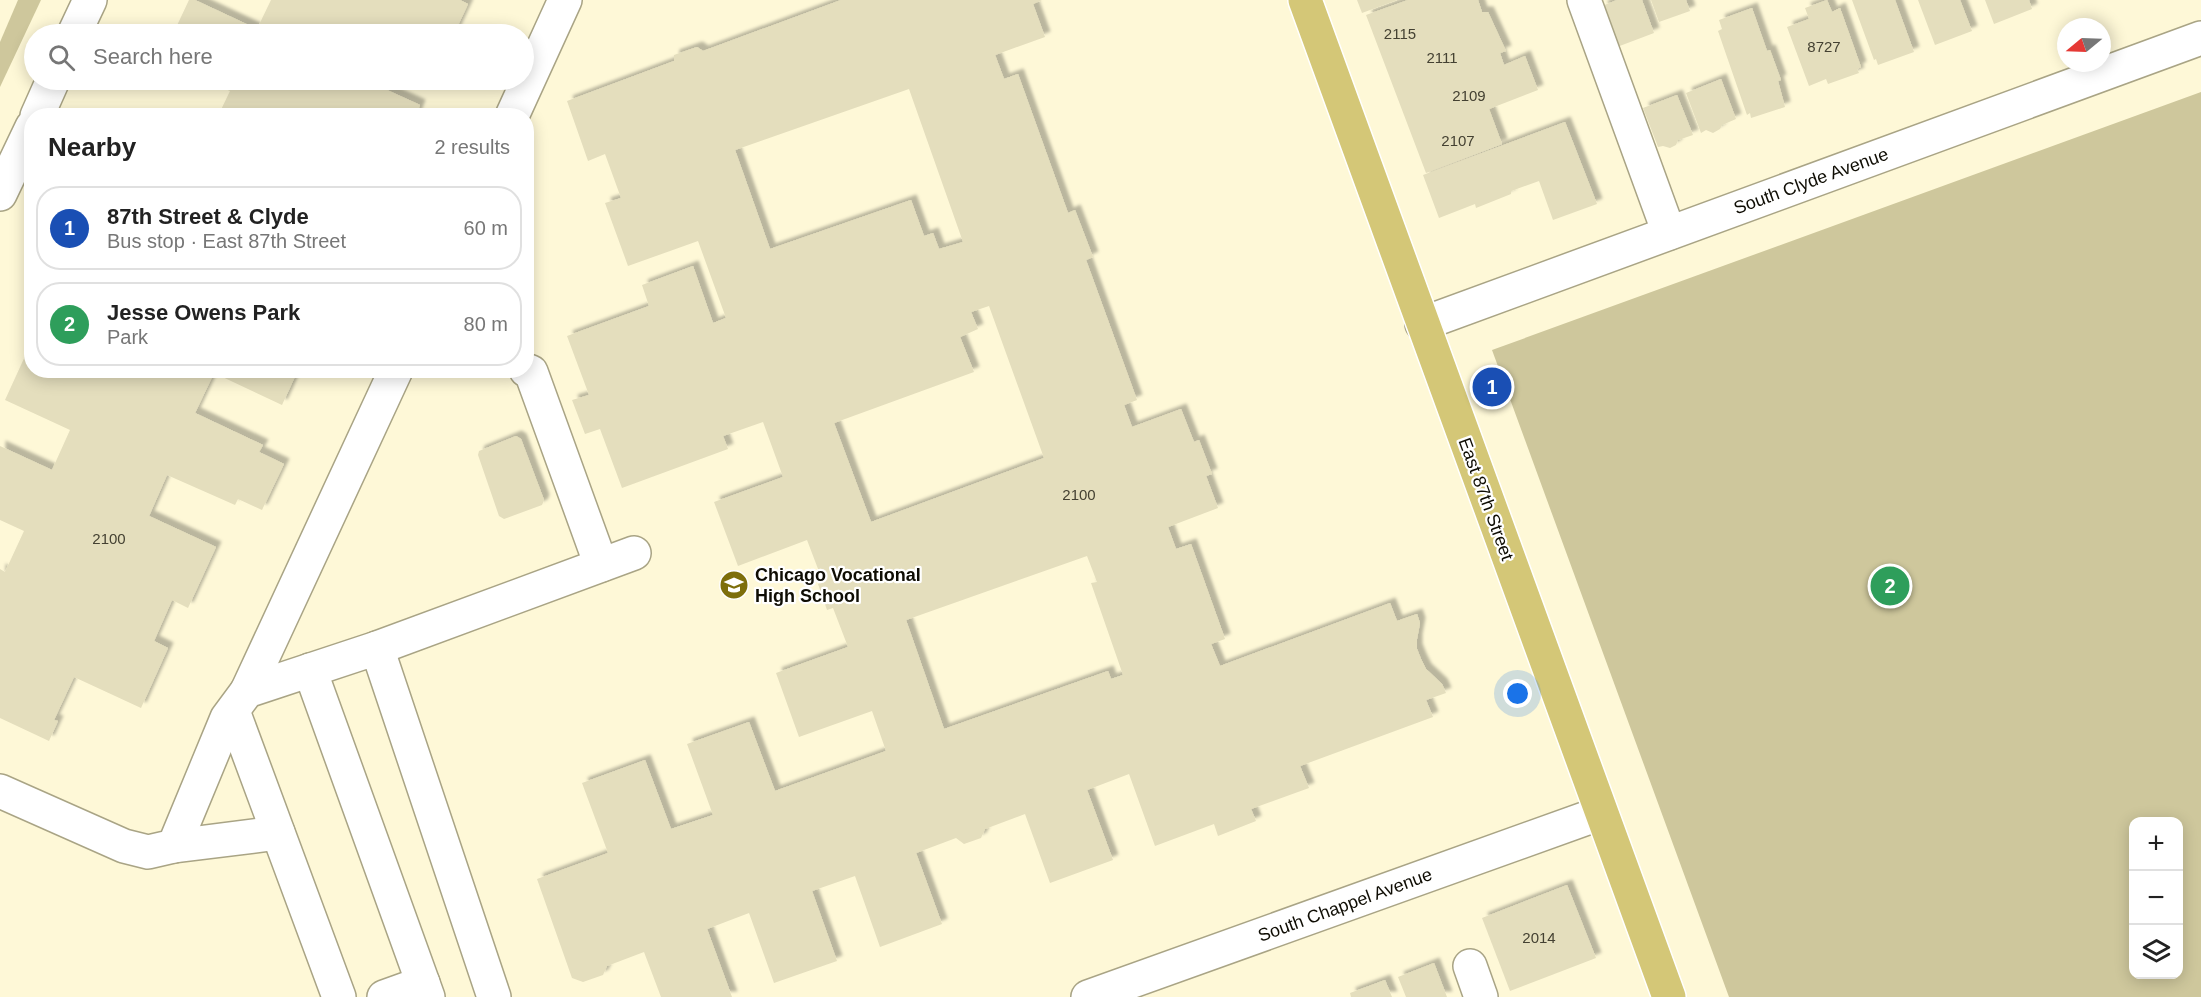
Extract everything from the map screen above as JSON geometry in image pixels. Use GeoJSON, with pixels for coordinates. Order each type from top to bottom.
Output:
{"type":"FeatureCollection","features":[{"type":"Feature","properties":{"kind":"main road","name":"East 87th Street"},"geometry":{"type":"LineString","coordinates":[[1305,0],[1669,997]]}},
{"type":"Feature","properties":{"kind":"street"},"geometry":{"type":"LineString","coordinates":[[79,24],[90,0]]}},
{"type":"Feature","properties":{"kind":"street"},"geometry":{"type":"LineString","coordinates":[[534,68],[565,0]]}},
{"type":"Feature","properties":{"kind":"street"},"geometry":{"type":"LineString","coordinates":[[1584,0],[1669,233]]}},
{"type":"Feature","properties":{"kind":"street","name":"South Clyde Avenue"},"geometry":{"type":"LineString","coordinates":[[1422,324],[2201,38]]}},
{"type":"Feature","properties":{"kind":"street"},"geometry":{"type":"LineString","coordinates":[[41,108],[49,90]]}},
{"type":"Feature","properties":{"kind":"street"},"geometry":{"type":"LineString","coordinates":[[516,108],[524,90]]}},
{"type":"Feature","properties":{"kind":"street"},"geometry":{"type":"LineString","coordinates":[[0,194],[24,144]]}},
{"type":"Feature","properties":{"kind":"street"},"geometry":{"type":"LineString","coordinates":[[174,846],[227,718],[240,701],[392,378]]}},
{"type":"Feature","properties":{"kind":"street"},"geometry":{"type":"LineString","coordinates":[[533,378],[601,565]]}},
{"type":"Feature","properties":{"kind":"street"},"geometry":{"type":"LineString","coordinates":[[240,701],[310,670],[377,648],[634,553]]}},
{"type":"Feature","properties":{"kind":"street"},"geometry":{"type":"LineString","coordinates":[[377,648],[494,997]]}},
{"type":"Feature","properties":{"kind":"street"},"geometry":{"type":"LineString","coordinates":[[310,670],[425,990],[384,997]]}},
{"type":"Feature","properties":{"kind":"street"},"geometry":{"type":"LineString","coordinates":[[240,701],[278,834],[339,997]]}},
{"type":"Feature","properties":{"kind":"street"},"geometry":{"type":"LineString","coordinates":[[0,791],[124,846],[147,852],[174,846],[278,834]]}},
{"type":"Feature","properties":{"kind":"street","name":"South Chappel Avenue"},"geometry":{"type":"LineString","coordinates":[[1088,997],[1601,813]]}},
{"type":"Feature","properties":{"kind":"street"},"geometry":{"type":"LineString","coordinates":[[1470,966],[1481,997]]}},
{"type":"Feature","properties":{"kind":"shaded area"},"geometry":{"type":"Polygon","coordinates":[[[18,0],[41,0],[30,24],[24,24],[24,36],[0,87],[0,42],[18,0]]]}},
{"type":"Feature","properties":{"kind":"shaded area"},"geometry":{"type":"Polygon","coordinates":[[[2201,92],[2201,997],[1729,997],[1492,350],[2201,92]]]}},
{"type":"Feature","properties":{"kind":"building"},"geometry":{"type":"Polygon","coordinates":[[[189,0],[195,0],[246,24],[178,24],[189,0]]]}},
{"type":"Feature","properties":{"kind":"building"},"geometry":{"type":"Polygon","coordinates":[[[271,0],[460,0],[468,4],[459,24],[259,24],[271,0]]]}},
{"type":"Feature","properties":{"kind":"building","name":"Chicago Vocational High School"},"geometry":{"type":"Polygon","coordinates":[[[841,0],[1042,0],[1033,4],[1045,37],[995,55],[1004,79],[1018,74],[1068,213],[1075,210],[1093,257],[1086,260],[1137,400],[1124,405],[1132,427],[1181,409],[1194,442],[1199,440],[1212,474],[1206,476],[1218,508],[1168,527],[1176,549],[1191,544],[1225,639],[1211,644],[1220,666],[1390,603],[1397,621],[1417,614],[1420,623],[1417,649],[1426,669],[1442,684],[1446,693],[1426,700],[1433,717],[1300,766],[1309,788],[1251,809],[1256,821],[1218,836],[1214,824],[1155,846],[1129,774],[1087,790],[1113,860],[1050,883],[1025,814],[985,829],[981,838],[964,844],[956,838],[916,853],[942,924],[880,947],[855,876],[812,891],[837,961],[774,983],[749,913],[707,929],[732,997],[661,997],[644,952],[607,966],[603,975],[583,982],[572,978],[537,879],[608,853],[582,783],[645,760],[671,829],[713,815],[687,744],[749,722],[775,791],[886,751],[872,711],[799,737],[776,673],[848,647],[833,608],[827,610],[818,584],[823,582],[807,540],[738,566],[714,502],[783,477],[763,422],[723,436],[728,449],[622,488],[600,429],[585,434],[572,400],[589,395],[567,336],[649,306],[642,285],[693,266],[713,323],[726,318],[698,241],[628,266],[605,203],[621,198],[605,154],[588,161],[567,101],[674,61],[674,55],[697,47],[703,51],[841,0]],[[909,89],[735,150],[770,249],[911,200],[924,236],[933,233],[939,249],[963,242],[909,89]],[[989,306],[971,312],[978,329],[960,337],[974,372],[834,423],[871,522],[1044,458],[989,306]],[[1087,556],[906,620],[944,729],[1108,671],[1111,679],[1123,675],[1091,583],[1097,582],[1087,556]]]}},
{"type":"Feature","properties":{"kind":"building"},"geometry":{"type":"Polygon","coordinates":[[[1357,0],[1397,0],[1362,13],[1357,0]]]}},
{"type":"Feature","properties":{"kind":"building"},"geometry":{"type":"Polygon","coordinates":[[[1408,0],[1478,0],[1482,12],[1488,12],[1506,51],[1500,53],[1504,65],[1525,56],[1538,90],[1489,109],[1502,144],[1426,173],[1366,15],[1408,0]]]}},
{"type":"Feature","properties":{"kind":"building"},"geometry":{"type":"Polygon","coordinates":[[[1617,0],[1642,0],[1654,33],[1617,47],[1602,6],[1617,0]]]}},
{"type":"Feature","properties":{"kind":"building"},"geometry":{"type":"Polygon","coordinates":[[[1651,0],[1686,0],[1690,11],[1659,22],[1651,0]]]}},
{"type":"Feature","properties":{"kind":"building"},"geometry":{"type":"Polygon","coordinates":[[[1827,0],[1832,12],[1840,8],[1861,67],[1857,69],[1859,73],[1828,84],[1826,79],[1809,86],[1787,27],[1809,19],[1805,8],[1827,0]]]}},
{"type":"Feature","properties":{"kind":"building"},"geometry":{"type":"Polygon","coordinates":[[[1852,0],[1895,0],[1914,52],[1878,65],[1876,59],[1874,60],[1852,0]]]}},
{"type":"Feature","properties":{"kind":"building"},"geometry":{"type":"Polygon","coordinates":[[[1918,0],[1960,0],[1972,31],[1935,45],[1918,0]]]}},
{"type":"Feature","properties":{"kind":"building"},"geometry":{"type":"Polygon","coordinates":[[[1985,0],[2029,0],[2032,9],[1994,24],[1985,0]]]}},
{"type":"Feature","properties":{"kind":"building"},"geometry":{"type":"Polygon","coordinates":[[[1752,8],[1767,51],[1770,50],[1781,80],[1778,81],[1785,107],[1751,118],[1750,113],[1747,115],[1718,31],[1722,29],[1719,20],[1752,8]]]}},
{"type":"Feature","properties":{"kind":"building"},"geometry":{"type":"Polygon","coordinates":[[[1721,79],[1736,119],[1722,125],[1713,133],[1706,130],[1701,133],[1686,93],[1721,79]]]}},
{"type":"Feature","properties":{"kind":"building"},"geometry":{"type":"Polygon","coordinates":[[[228,90],[387,90],[420,105],[419,108],[222,108],[230,91],[228,90]]]}},
{"type":"Feature","properties":{"kind":"building"},"geometry":{"type":"Polygon","coordinates":[[[1677,95],[1693,135],[1678,140],[1676,145],[1670,148],[1658,147],[1643,108],[1677,95]]]}},
{"type":"Feature","properties":{"kind":"building"},"geometry":{"type":"Polygon","coordinates":[[[1565,122],[1597,204],[1553,220],[1539,181],[1511,191],[1511,194],[1476,208],[1475,204],[1439,218],[1423,175],[1565,122]]]}},
{"type":"Feature","properties":{"kind":"building"},"geometry":{"type":"Polygon","coordinates":[[[24,358],[24,378],[212,378],[195,413],[263,445],[259,452],[284,464],[262,510],[238,499],[235,505],[167,475],[149,516],[216,547],[188,608],[172,600],[154,641],[168,648],[141,708],[74,677],[54,720],[58,721],[49,741],[0,718],[0,569],[5,572],[24,531],[0,520],[0,446],[52,470],[70,430],[5,400],[24,358]]]}},
{"type":"Feature","properties":{"kind":"building"},"geometry":{"type":"Polygon","coordinates":[[[225,378],[294,378],[282,405],[225,378]]]}},
{"type":"Feature","properties":{"kind":"building"},"geometry":{"type":"Polygon","coordinates":[[[516,436],[521,439],[544,500],[542,505],[504,519],[499,516],[478,455],[479,451],[516,436]]]}},
{"type":"Feature","properties":{"kind":"building"},"geometry":{"type":"Polygon","coordinates":[[[1567,885],[1596,958],[1510,991],[1482,918],[1567,885]]]}},
{"type":"Feature","properties":{"kind":"building"},"geometry":{"type":"Polygon","coordinates":[[[1434,963],[1447,997],[1406,997],[1398,977],[1434,963]]]}},
{"type":"Feature","properties":{"kind":"building"},"geometry":{"type":"Polygon","coordinates":[[[1385,980],[1392,997],[1351,997],[1350,993],[1385,980]]]}},
{"type":"Feature","properties":{"kind":"place","name":"87th Street & Clyde"},"geometry":{"type":"Point","coordinates":[1492,387]}},
{"type":"Feature","properties":{"kind":"place","name":"Chicago Vocational High School"},"geometry":{"type":"Point","coordinates":[734,585]}},
{"type":"Feature","properties":{"kind":"place","name":"Jesse Owens Park"},"geometry":{"type":"Point","coordinates":[1890,586]}}]}
